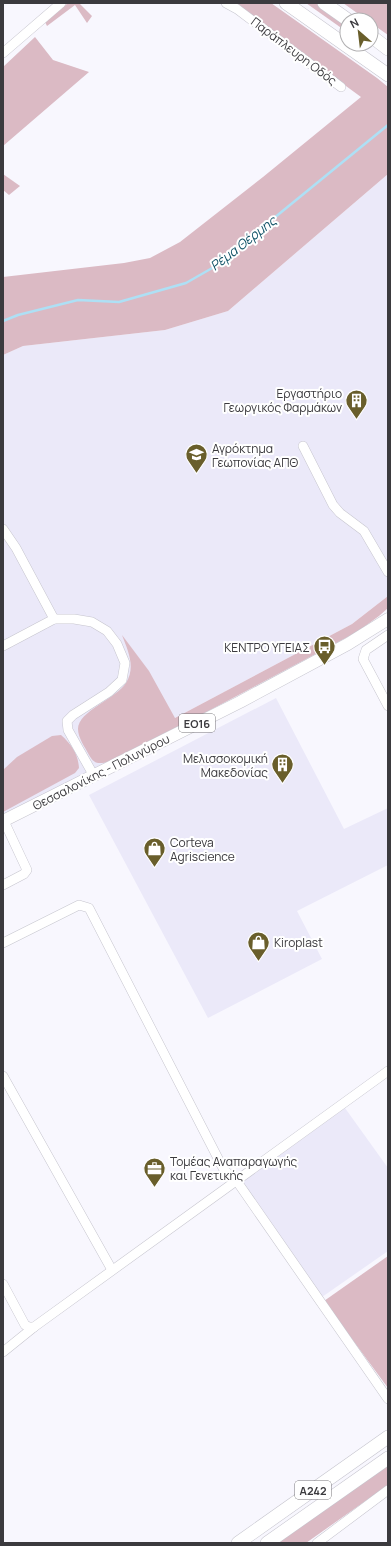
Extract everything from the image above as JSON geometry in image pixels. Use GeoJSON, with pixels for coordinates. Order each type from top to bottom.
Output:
{"type":"FeatureCollection","features":[{"type":"Feature","properties":{"kind":"highway"},"geometry":{"type":"LineString","coordinates":[[286,3],[388,75]]}},
{"type":"Feature","properties":{"kind":"highway"},"geometry":{"type":"LineString","coordinates":[[324,3],[339,14]]}},
{"type":"Feature","properties":{"kind":"highway"},"geometry":{"type":"LineString","coordinates":[[379,42],[388,49]]}},
{"type":"Feature","properties":{"kind":"highway","name":"Α242"},"geometry":{"type":"LineString","coordinates":[[238,1543],[388,1437]]}},
{"type":"Feature","properties":{"kind":"highway","name":"Α242"},"geometry":{"type":"LineString","coordinates":[[267,1543],[388,1458]]}},
{"type":"Feature","properties":{"kind":"main road","name":"Θεσσαλονίκης - Πολυγύρου"},"geometry":{"type":"LineString","coordinates":[[4,821],[240,702],[348,644],[388,619]]}},
{"type":"Feature","properties":{"kind":"street"},"geometry":{"type":"LineString","coordinates":[[3,53],[61,3]]}},
{"type":"Feature","properties":{"kind":"street","name":"Παράπλευρη Οδός"},"geometry":{"type":"LineString","coordinates":[[226,3],[237,9],[341,87]]}},
{"type":"Feature","properties":{"kind":"street"},"geometry":{"type":"LineString","coordinates":[[303,446],[333,505],[340,513],[364,531],[388,572]]}},
{"type":"Feature","properties":{"kind":"street"},"geometry":{"type":"LineString","coordinates":[[3,529],[16,548],[54,618]]}},
{"type":"Feature","properties":{"kind":"street"},"geometry":{"type":"LineString","coordinates":[[3,646],[54,618],[92,622],[107,631],[117,644],[125,663],[122,680],[109,692],[73,715],[67,721],[68,730],[94,776]]}},
{"type":"Feature","properties":{"kind":"street"},"geometry":{"type":"LineString","coordinates":[[388,636],[366,650],[363,660],[388,706]]}},
{"type":"Feature","properties":{"kind":"street"},"geometry":{"type":"LineString","coordinates":[[3,885],[24,874],[27,870],[4,821]]}},
{"type":"Feature","properties":{"kind":"street"},"geometry":{"type":"LineString","coordinates":[[3,943],[79,905],[89,908],[224,1170],[236,1180],[388,1399]]}},
{"type":"Feature","properties":{"kind":"street"},"geometry":{"type":"LineString","coordinates":[[3,1352],[34,1327],[112,1270],[388,1071]]}},
{"type":"Feature","properties":{"kind":"street"},"geometry":{"type":"LineString","coordinates":[[3,1076],[112,1270]]}},
{"type":"Feature","properties":{"kind":"street"},"geometry":{"type":"LineString","coordinates":[[3,1284],[25,1325],[34,1327]]}},
{"type":"Feature","properties":{"kind":"street"},"geometry":{"type":"LineString","coordinates":[[317,1543],[388,1490]]}},
{"type":"Feature","properties":{"kind":"shaded area"},"geometry":{"type":"Polygon","coordinates":[[[68,3],[79,3],[92,16],[87,23],[75,5],[47,26],[45,22],[68,3]]]}},
{"type":"Feature","properties":{"kind":"shaded area"},"geometry":{"type":"Polygon","coordinates":[[[231,3],[271,3],[388,87],[388,174],[228,311],[165,330],[23,346],[3,355],[3,277],[124,263],[150,258],[180,242],[361,97],[231,3]]]}},
{"type":"Feature","properties":{"kind":"shaded area"},"geometry":{"type":"Polygon","coordinates":[[[306,3],[316,3],[339,19],[339,26],[306,3]]]}},
{"type":"Feature","properties":{"kind":"shaded area"},"geometry":{"type":"Polygon","coordinates":[[[343,3],[388,3],[388,35],[379,29],[379,12],[356,12],[343,3]]]}},
{"type":"Feature","properties":{"kind":"shaded area"},"geometry":{"type":"Polygon","coordinates":[[[35,37],[53,60],[89,72],[3,146],[3,67],[35,37]]]}},
{"type":"Feature","properties":{"kind":"shaded area"},"geometry":{"type":"Polygon","coordinates":[[[3,174],[20,186],[9,195],[3,190],[3,174]]]}},
{"type":"Feature","properties":{"kind":"shaded area","name":"Αγρόκτημα Γεωπονίας ΑΠΘ"},"geometry":{"type":"Polygon","coordinates":[[[388,174],[388,596],[352,624],[175,718],[96,770],[3,815],[3,355],[23,346],[165,330],[228,311],[388,174]]]}},
{"type":"Feature","properties":{"kind":"shaded area"},"geometry":{"type":"Polygon","coordinates":[[[388,596],[388,608],[357,632],[109,762],[95,762],[89,755],[80,739],[78,729],[84,716],[121,689],[129,677],[131,665],[130,659],[122,635],[149,671],[175,718],[352,624],[388,596]]]}},
{"type":"Feature","properties":{"kind":"shaded area"},"geometry":{"type":"Polygon","coordinates":[[[276,698],[344,829],[388,808],[388,865],[297,911],[322,959],[208,1018],[89,795],[276,698]]]}},
{"type":"Feature","properties":{"kind":"shaded area"},"geometry":{"type":"Polygon","coordinates":[[[61,735],[74,750],[79,768],[75,773],[3,812],[3,770],[17,757],[52,736],[61,735]]]}},
{"type":"Feature","properties":{"kind":"shaded area"},"geometry":{"type":"Polygon","coordinates":[[[345,1108],[388,1168],[388,1251],[322,1297],[241,1183],[345,1108]]]}},
{"type":"Feature","properties":{"kind":"shaded area"},"geometry":{"type":"Polygon","coordinates":[[[388,1256],[388,1388],[324,1301],[388,1256]]]}},
{"type":"Feature","properties":{"kind":"shaded area"},"geometry":{"type":"Polygon","coordinates":[[[388,1465],[388,1485],[306,1543],[278,1543],[388,1465]]]}},
{"type":"Feature","properties":{"kind":"waterway","name":"Ρέμα Θέρμης"},"geometry":{"type":"LineString","coordinates":[[3,321],[18,315],[78,300],[119,302],[186,283],[214,267],[388,125]]}},
{"type":"Feature","properties":{"kind":"place","name":"Εργαστήριο Γεωργικός Φαρμάκων"},"geometry":{"type":"Point","coordinates":[357,420]}},
{"type":"Feature","properties":{"kind":"place","name":"Αγρόκτημα Γεωπονίας ΑΠΘ"},"geometry":{"type":"Point","coordinates":[196,474]}},
{"type":"Feature","properties":{"kind":"place","name":"ΚΕΝΤΡΟ ΥΓΕΙΑΣ"},"geometry":{"type":"Point","coordinates":[325,666]}},
{"type":"Feature","properties":{"kind":"place","name":"Μελισσοκομική Μακεδονίας"},"geometry":{"type":"Point","coordinates":[283,784]}},
{"type":"Feature","properties":{"kind":"place","name":"Corteva Agriscience"},"geometry":{"type":"Point","coordinates":[155,868]}},
{"type":"Feature","properties":{"kind":"place","name":"Kiroplast"},"geometry":{"type":"Point","coordinates":[259,962]}},
{"type":"Feature","properties":{"kind":"place","name":"Τομέας Αναπαραγωγής και Γενετικής"},"geometry":{"type":"Point","coordinates":[155,1188]}}]}
